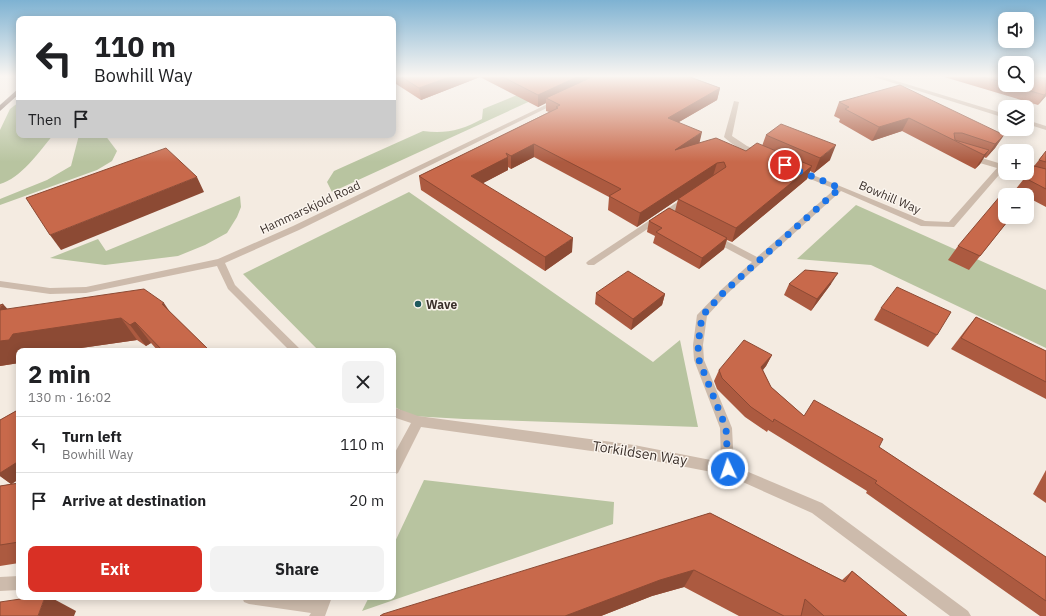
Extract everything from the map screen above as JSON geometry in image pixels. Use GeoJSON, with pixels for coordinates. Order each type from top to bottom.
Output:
{"type":"FeatureCollection","features":[{"type":"Feature","properties":{"kind":"street","name":"Hammarskjold Road"},"geometry":{"type":"LineString","coordinates":[[0,284],[50,291],[86,290],[220,262],[296,228],[551,105]]}},
{"type":"Feature","properties":{"kind":"street"},"geometry":{"type":"LineString","coordinates":[[735,105],[728,137],[744,148],[771,160]]}},
{"type":"Feature","properties":{"kind":"street"},"geometry":{"type":"LineString","coordinates":[[968,105],[998,114]]}},
{"type":"Feature","properties":{"kind":"street"},"geometry":{"type":"LineString","coordinates":[[1034,124],[1046,128]]}},
{"type":"Feature","properties":{"kind":"street","name":"Bowhill Way"},"geometry":{"type":"LineString","coordinates":[[957,153],[998,166]]}},
{"type":"Feature","properties":{"kind":"street","name":"Bowhill Way"},"geometry":{"type":"LineString","coordinates":[[792,168],[924,224],[951,225],[998,173]]}},
{"type":"Feature","properties":{"kind":"street"},"geometry":{"type":"LineString","coordinates":[[1034,178],[1046,182]]}},
{"type":"Feature","properties":{"kind":"street","name":"Bowhill Way"},"geometry":{"type":"LineString","coordinates":[[728,469],[726,428],[699,360],[698,345],[702,316],[725,291],[840,188]]}},
{"type":"Feature","properties":{"kind":"street"},"geometry":{"type":"LineString","coordinates":[[591,263],[696,193]]}},
{"type":"Feature","properties":{"kind":"street"},"geometry":{"type":"LineString","coordinates":[[665,213],[678,220]]}},
{"type":"Feature","properties":{"kind":"street"},"geometry":{"type":"LineString","coordinates":[[705,234],[758,261]]}},
{"type":"Feature","properties":{"kind":"street"},"geometry":{"type":"LineString","coordinates":[[220,262],[231,287],[294,348]]}},
{"type":"Feature","properties":{"kind":"street","name":"Torkildsen Way"},"geometry":{"type":"LineString","coordinates":[[396,413],[418,421],[634,451],[728,469],[817,508],[963,616]]}},
{"type":"Feature","properties":{"kind":"street"},"geometry":{"type":"LineString","coordinates":[[396,463],[418,421]]}},
{"type":"Feature","properties":{"kind":"street"},"geometry":{"type":"LineString","coordinates":[[0,584],[16,583]]}},
{"type":"Feature","properties":{"kind":"street"},"geometry":{"type":"LineString","coordinates":[[270,600],[320,607]]}},
{"type":"Feature","properties":{"kind":"green space"},"geometry":{"type":"Polygon","coordinates":[[[16,105],[16,138],[51,138],[22,171],[0,184],[0,130],[10,109],[16,105]]]}},
{"type":"Feature","properties":{"kind":"green space"},"geometry":{"type":"Polygon","coordinates":[[[493,105],[522,105],[332,192],[327,182],[334,171],[423,131],[439,132],[468,126],[482,119],[483,109],[493,105]]]}},
{"type":"Feature","properties":{"kind":"green space"},"geometry":{"type":"Polygon","coordinates":[[[78,138],[107,138],[117,151],[112,161],[97,170],[0,205],[0,199],[47,180],[71,166],[78,138]]]}},
{"type":"Feature","properties":{"kind":"green space"},"geometry":{"type":"Polygon","coordinates":[[[409,192],[653,362],[680,340],[698,427],[411,416],[396,408],[396,348],[316,348],[243,274],[409,192]]]}},
{"type":"Feature","properties":{"kind":"green space"},"geometry":{"type":"Polygon","coordinates":[[[240,196],[241,207],[237,217],[227,233],[205,245],[178,256],[105,265],[50,258],[98,239],[106,251],[240,196]]]}},
{"type":"Feature","properties":{"kind":"green space"},"geometry":{"type":"Polygon","coordinates":[[[856,205],[1046,290],[1046,348],[871,265],[797,259],[856,205]]]}},
{"type":"Feature","properties":{"kind":"green space"},"geometry":{"type":"Polygon","coordinates":[[[424,480],[614,502],[613,524],[396,599],[396,540],[424,480]]]}},
{"type":"Feature","properties":{"kind":"green space"},"geometry":{"type":"Polygon","coordinates":[[[368,600],[394,600],[362,611],[368,600]]]}},
{"type":"Feature","properties":{"kind":"building"},"geometry":{"type":"Polygon","coordinates":[[[560,105],[691,105],[668,118],[702,132],[675,150],[716,138],[746,151],[757,143],[812,166],[736,228],[678,199],[726,167],[724,162],[717,163],[640,213],[609,196],[621,189],[534,144],[511,156],[506,153],[508,157],[471,176],[573,238],[545,257],[419,176],[558,108],[556,107],[560,105]]]}},
{"type":"Feature","properties":{"kind":"building"},"geometry":{"type":"Polygon","coordinates":[[[844,105],[941,105],[998,132],[998,136],[1003,136],[995,144],[962,133],[954,133],[955,140],[989,150],[984,155],[909,118],[879,127],[845,109],[849,107],[844,105]]]}},
{"type":"Feature","properties":{"kind":"building"},"geometry":{"type":"Polygon","coordinates":[[[781,124],[836,145],[820,158],[766,135],[781,124]]]}},
{"type":"Feature","properties":{"kind":"building"},"geometry":{"type":"Polygon","coordinates":[[[166,148],[197,177],[50,235],[26,198],[166,148]]]}},
{"type":"Feature","properties":{"kind":"building"},"geometry":{"type":"Polygon","coordinates":[[[1046,151],[1046,162],[1039,160],[1046,151]]]}},
{"type":"Feature","properties":{"kind":"building"},"geometry":{"type":"Polygon","coordinates":[[[1034,166],[1046,169],[1046,189],[1029,180],[1034,180],[1034,166]]]}},
{"type":"Feature","properties":{"kind":"building"},"geometry":{"type":"Polygon","coordinates":[[[998,198],[998,224],[1005,224],[980,256],[958,246],[998,198]]]}},
{"type":"Feature","properties":{"kind":"building"},"geometry":{"type":"Polygon","coordinates":[[[669,208],[727,238],[702,258],[656,232],[662,228],[649,221],[669,208]]]}},
{"type":"Feature","properties":{"kind":"building"},"geometry":{"type":"Polygon","coordinates":[[[805,270],[838,273],[817,299],[789,284],[805,270]]]}},
{"type":"Feature","properties":{"kind":"building"},"geometry":{"type":"Polygon","coordinates":[[[628,271],[665,294],[633,319],[596,293],[628,271]]]}},
{"type":"Feature","properties":{"kind":"building"},"geometry":{"type":"Polygon","coordinates":[[[897,287],[951,312],[937,335],[881,308],[897,287]]]}},
{"type":"Feature","properties":{"kind":"building"},"geometry":{"type":"Polygon","coordinates":[[[144,289],[164,303],[162,304],[207,348],[160,348],[135,322],[130,325],[121,318],[13,334],[9,340],[0,341],[0,310],[144,289]]]}},
{"type":"Feature","properties":{"kind":"building"},"geometry":{"type":"Polygon","coordinates":[[[976,317],[1046,351],[1046,382],[961,338],[976,317]]]}},
{"type":"Feature","properties":{"kind":"building"},"geometry":{"type":"Polygon","coordinates":[[[744,340],[772,355],[761,367],[771,387],[804,416],[814,400],[883,439],[879,447],[1046,557],[1046,601],[875,483],[877,481],[774,419],[773,422],[751,407],[722,378],[719,370],[744,340]]]}},
{"type":"Feature","properties":{"kind":"building"},"geometry":{"type":"Polygon","coordinates":[[[16,411],[16,463],[0,473],[0,420],[16,411]]]}},
{"type":"Feature","properties":{"kind":"building"},"geometry":{"type":"Polygon","coordinates":[[[16,483],[16,542],[0,545],[0,486],[16,483]]]}},
{"type":"Feature","properties":{"kind":"building"},"geometry":{"type":"Polygon","coordinates":[[[710,513],[845,582],[852,571],[907,616],[824,616],[805,599],[801,616],[784,616],[694,570],[660,580],[565,616],[380,616],[383,614],[710,513]]]}},
{"type":"Feature","properties":{"kind":"building"},"geometry":{"type":"Polygon","coordinates":[[[16,600],[44,600],[38,616],[0,616],[0,602],[16,600]]]}},
{"type":"Feature","properties":{"kind":"place","name":"Wave"},"geometry":{"type":"Point","coordinates":[418,304]}},
{"type":"Feature","properties":{"kind":"route"},"geometry":{"type":"LineString","coordinates":[[728,469],[726,428],[699,360],[698,345],[702,316],[725,291],[840,188],[785,165]]}}]}
